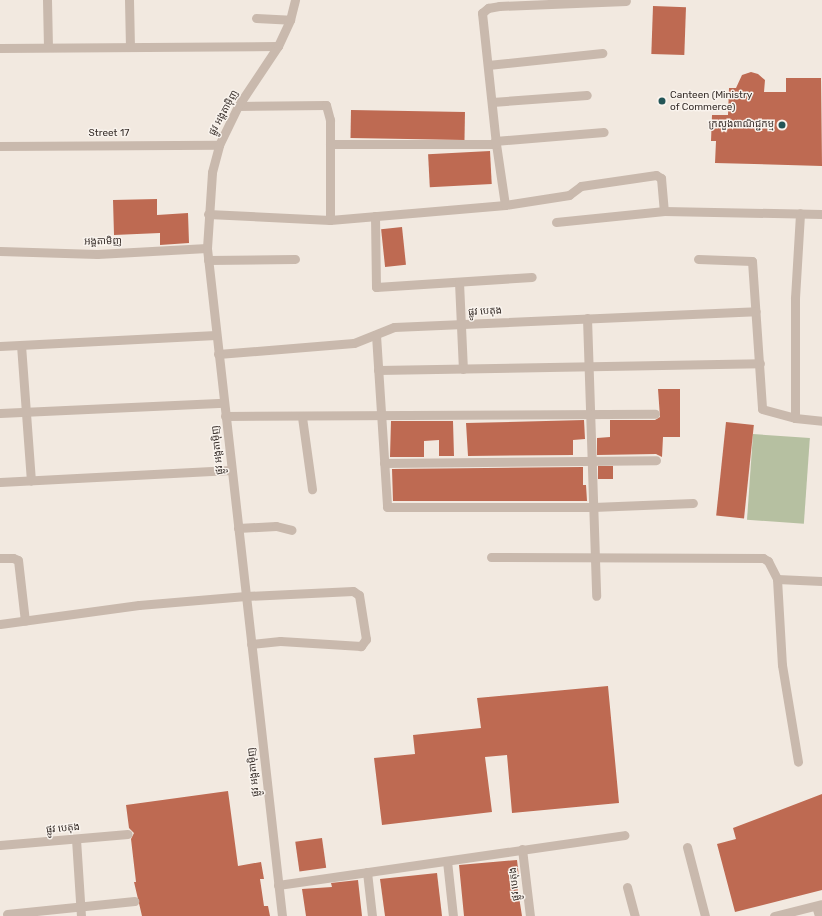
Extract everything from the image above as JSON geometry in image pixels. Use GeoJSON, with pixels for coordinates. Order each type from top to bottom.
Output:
{"type":"FeatureCollection","features":[{"type":"Feature","properties":{"kind":"street"},"geometry":{"type":"LineString","coordinates":[[47,0],[48,47]]}},
{"type":"Feature","properties":{"kind":"street"},"geometry":{"type":"LineString","coordinates":[[129,0],[130,47]]}},
{"type":"Feature","properties":{"kind":"street","name":"ផ្លូវ អង្តតាម៉ិញ"},"geometry":{"type":"LineString","coordinates":[[282,916],[206,248],[212,172],[219,145],[238,106],[278,46],[290,20],[295,0]]}},
{"type":"Feature","properties":{"kind":"street"},"geometry":{"type":"LineString","coordinates":[[505,205],[496,143],[482,13],[488,8],[626,1]]}},
{"type":"Feature","properties":{"kind":"street"},"geometry":{"type":"LineString","coordinates":[[256,18],[290,20]]}},
{"type":"Feature","properties":{"kind":"street"},"geometry":{"type":"LineString","coordinates":[[0,48],[278,46]]}},
{"type":"Feature","properties":{"kind":"street"},"geometry":{"type":"LineString","coordinates":[[488,65],[602,53]]}},
{"type":"Feature","properties":{"kind":"street"},"geometry":{"type":"LineString","coordinates":[[492,102],[587,95]]}},
{"type":"Feature","properties":{"kind":"street"},"geometry":{"type":"LineString","coordinates":[[238,106],[326,105],[330,120],[330,220]]}},
{"type":"Feature","properties":{"kind":"street"},"geometry":{"type":"LineString","coordinates":[[330,144],[496,143],[604,132]]}},
{"type":"Feature","properties":{"kind":"street","name":"Street 17"},"geometry":{"type":"LineString","coordinates":[[0,146],[219,145]]}},
{"type":"Feature","properties":{"kind":"street"},"geometry":{"type":"LineString","coordinates":[[208,214],[330,220],[505,205],[569,195],[581,186],[656,175],[661,178],[664,211]]}},
{"type":"Feature","properties":{"kind":"street"},"geometry":{"type":"LineString","coordinates":[[556,222],[664,211],[800,212],[822,214]]}},
{"type":"Feature","properties":{"kind":"street"},"geometry":{"type":"LineString","coordinates":[[795,418],[795,298],[800,212]]}},
{"type":"Feature","properties":{"kind":"street"},"geometry":{"type":"LineString","coordinates":[[375,216],[376,287],[532,277]]}},
{"type":"Feature","properties":{"kind":"street","name":"អង្គតាមិញ"},"geometry":{"type":"LineString","coordinates":[[0,251],[97,254],[206,248]]}},
{"type":"Feature","properties":{"kind":"street"},"geometry":{"type":"LineString","coordinates":[[208,260],[295,259]]}},
{"type":"Feature","properties":{"kind":"street"},"geometry":{"type":"LineString","coordinates":[[698,259],[752,261],[762,411],[795,418],[822,421]]}},
{"type":"Feature","properties":{"kind":"street"},"geometry":{"type":"LineString","coordinates":[[459,282],[463,368]]}},
{"type":"Feature","properties":{"kind":"street","name":"ផ្លូវ បេតុង"},"geometry":{"type":"LineString","coordinates":[[218,354],[354,343],[394,327],[756,311]]}},
{"type":"Feature","properties":{"kind":"street"},"geometry":{"type":"LineString","coordinates":[[587,318],[596,596]]}},
{"type":"Feature","properties":{"kind":"street"},"geometry":{"type":"LineString","coordinates":[[0,346],[216,335]]}},
{"type":"Feature","properties":{"kind":"street"},"geometry":{"type":"LineString","coordinates":[[376,335],[386,504],[391,508],[593,507],[693,503]]}},
{"type":"Feature","properties":{"kind":"street"},"geometry":{"type":"LineString","coordinates":[[21,345],[31,481]]}},
{"type":"Feature","properties":{"kind":"street"},"geometry":{"type":"LineString","coordinates":[[378,370],[760,363]]}},
{"type":"Feature","properties":{"kind":"street"},"geometry":{"type":"LineString","coordinates":[[0,413],[224,403]]}},
{"type":"Feature","properties":{"kind":"street"},"geometry":{"type":"LineString","coordinates":[[225,416],[382,417],[654,414]]}},
{"type":"Feature","properties":{"kind":"street"},"geometry":{"type":"LineString","coordinates":[[302,417],[312,489]]}},
{"type":"Feature","properties":{"kind":"street"},"geometry":{"type":"LineString","coordinates":[[384,463],[656,460]]}},
{"type":"Feature","properties":{"kind":"street"},"geometry":{"type":"LineString","coordinates":[[0,482],[232,470]]}},
{"type":"Feature","properties":{"kind":"street"},"geometry":{"type":"LineString","coordinates":[[238,528],[276,526],[292,530]]}},
{"type":"Feature","properties":{"kind":"street"},"geometry":{"type":"LineString","coordinates":[[491,556],[594,558],[763,558],[768,561],[777,579],[782,665],[798,762]]}},
{"type":"Feature","properties":{"kind":"street"},"geometry":{"type":"LineString","coordinates":[[0,558],[13,558],[18,560],[25,621]]}},
{"type":"Feature","properties":{"kind":"street"},"geometry":{"type":"LineString","coordinates":[[777,579],[822,581]]}},
{"type":"Feature","properties":{"kind":"street"},"geometry":{"type":"LineString","coordinates":[[0,624],[139,605],[246,596],[357,592],[366,639],[361,646],[280,641],[251,644]]}},
{"type":"Feature","properties":{"kind":"street","name":"ផ្លូវ បេតុង"},"geometry":{"type":"LineString","coordinates":[[0,846],[128,834]]}},
{"type":"Feature","properties":{"kind":"street"},"geometry":{"type":"LineString","coordinates":[[278,884],[447,861],[624,834]]}},
{"type":"Feature","properties":{"kind":"street"},"geometry":{"type":"LineString","coordinates":[[76,839],[81,911]]}},
{"type":"Feature","properties":{"kind":"street"},"geometry":{"type":"LineString","coordinates":[[687,847],[705,916]]}},
{"type":"Feature","properties":{"kind":"street","name":"ផ្លូវ បេតុង"},"geometry":{"type":"LineString","coordinates":[[522,849],[530,916]]}},
{"type":"Feature","properties":{"kind":"street"},"geometry":{"type":"LineString","coordinates":[[447,861],[453,916]]}},
{"type":"Feature","properties":{"kind":"street"},"geometry":{"type":"LineString","coordinates":[[367,872],[372,916]]}},
{"type":"Feature","properties":{"kind":"street"},"geometry":{"type":"LineString","coordinates":[[627,887],[635,916]]}},
{"type":"Feature","properties":{"kind":"street"},"geometry":{"type":"LineString","coordinates":[[7,914],[81,911],[134,901]]}},
{"type":"Feature","properties":{"kind":"street"},"geometry":{"type":"LineString","coordinates":[[774,916],[819,905],[819,916]]}},
{"type":"Feature","properties":{"kind":"green space"},"geometry":{"type":"Polygon","coordinates":[[[753,434],[810,438],[804,524],[747,520],[753,434]]]}},
{"type":"Feature","properties":{"kind":"building"},"geometry":{"type":"Polygon","coordinates":[[[653,6],[686,7],[684,55],[651,54],[653,6]]]}},
{"type":"Feature","properties":{"kind":"building"},"geometry":{"type":"Polygon","coordinates":[[[751,72],[758,74],[765,80],[764,92],[786,92],[786,78],[821,78],[822,166],[715,163],[716,141],[711,141],[712,115],[728,115],[729,88],[736,88],[742,75],[751,72]]]}},
{"type":"Feature","properties":{"kind":"building"},"geometry":{"type":"Polygon","coordinates":[[[351,110],[465,112],[464,140],[351,138],[351,110]]]}},
{"type":"Feature","properties":{"kind":"building"},"geometry":{"type":"Polygon","coordinates":[[[490,151],[492,184],[430,187],[428,154],[490,151]]]}},
{"type":"Feature","properties":{"kind":"building"},"geometry":{"type":"Polygon","coordinates":[[[157,199],[157,215],[188,213],[189,243],[160,245],[160,233],[114,235],[113,200],[157,199]]]}},
{"type":"Feature","properties":{"kind":"building"},"geometry":{"type":"Polygon","coordinates":[[[402,227],[406,265],[385,267],[381,229],[402,227]]]}},
{"type":"Feature","properties":{"kind":"building"},"geometry":{"type":"Polygon","coordinates":[[[658,389],[680,389],[680,437],[663,437],[662,457],[656,454],[597,455],[597,438],[610,437],[610,420],[655,420],[660,417],[658,389]]]}},
{"type":"Feature","properties":{"kind":"building"},"geometry":{"type":"Polygon","coordinates":[[[584,420],[585,439],[573,440],[573,455],[468,456],[466,423],[584,420]]]}},
{"type":"Feature","properties":{"kind":"building"},"geometry":{"type":"Polygon","coordinates":[[[391,421],[453,421],[454,456],[439,456],[439,440],[424,441],[424,457],[390,457],[391,421]]]}},
{"type":"Feature","properties":{"kind":"building"},"geometry":{"type":"Polygon","coordinates":[[[726,422],[754,425],[744,518],[716,515],[726,422]]]}},
{"type":"Feature","properties":{"kind":"building"},"geometry":{"type":"Polygon","coordinates":[[[598,466],[613,466],[613,479],[598,479],[598,466]]]}},
{"type":"Feature","properties":{"kind":"building"},"geometry":{"type":"Polygon","coordinates":[[[583,467],[583,485],[586,485],[587,501],[393,501],[392,469],[583,467]]]}},
{"type":"Feature","properties":{"kind":"building"},"geometry":{"type":"Polygon","coordinates":[[[608,686],[619,803],[512,813],[507,755],[485,757],[492,812],[382,825],[374,758],[415,754],[413,735],[481,728],[477,698],[608,686]]]}},
{"type":"Feature","properties":{"kind":"building"},"geometry":{"type":"Polygon","coordinates":[[[228,791],[238,866],[261,862],[264,879],[260,879],[264,906],[268,906],[270,916],[142,916],[134,882],[136,882],[131,839],[134,833],[129,828],[126,805],[228,791]]]}},
{"type":"Feature","properties":{"kind":"building"},"geometry":{"type":"Polygon","coordinates":[[[822,794],[822,890],[735,912],[717,844],[736,839],[733,828],[822,794]]]}},
{"type":"Feature","properties":{"kind":"building"},"geometry":{"type":"Polygon","coordinates":[[[322,838],[326,868],[299,871],[295,842],[322,838]]]}},
{"type":"Feature","properties":{"kind":"building"},"geometry":{"type":"Polygon","coordinates":[[[517,860],[519,877],[516,878],[522,916],[464,916],[459,865],[517,860]]]}},
{"type":"Feature","properties":{"kind":"building"},"geometry":{"type":"Polygon","coordinates":[[[437,873],[442,916],[385,916],[380,879],[437,873]]]}},
{"type":"Feature","properties":{"kind":"building"},"geometry":{"type":"Polygon","coordinates":[[[358,880],[362,916],[306,916],[302,889],[332,887],[331,883],[358,880]]]}},
{"type":"Feature","properties":{"kind":"place","name":"Canteen (Ministry of Commerce)"},"geometry":{"type":"Point","coordinates":[662,101]}},
{"type":"Feature","properties":{"kind":"place","name":"ក្រសួងពាណិជ្ជកម្ម"},"geometry":{"type":"Point","coordinates":[782,125]}}]}
